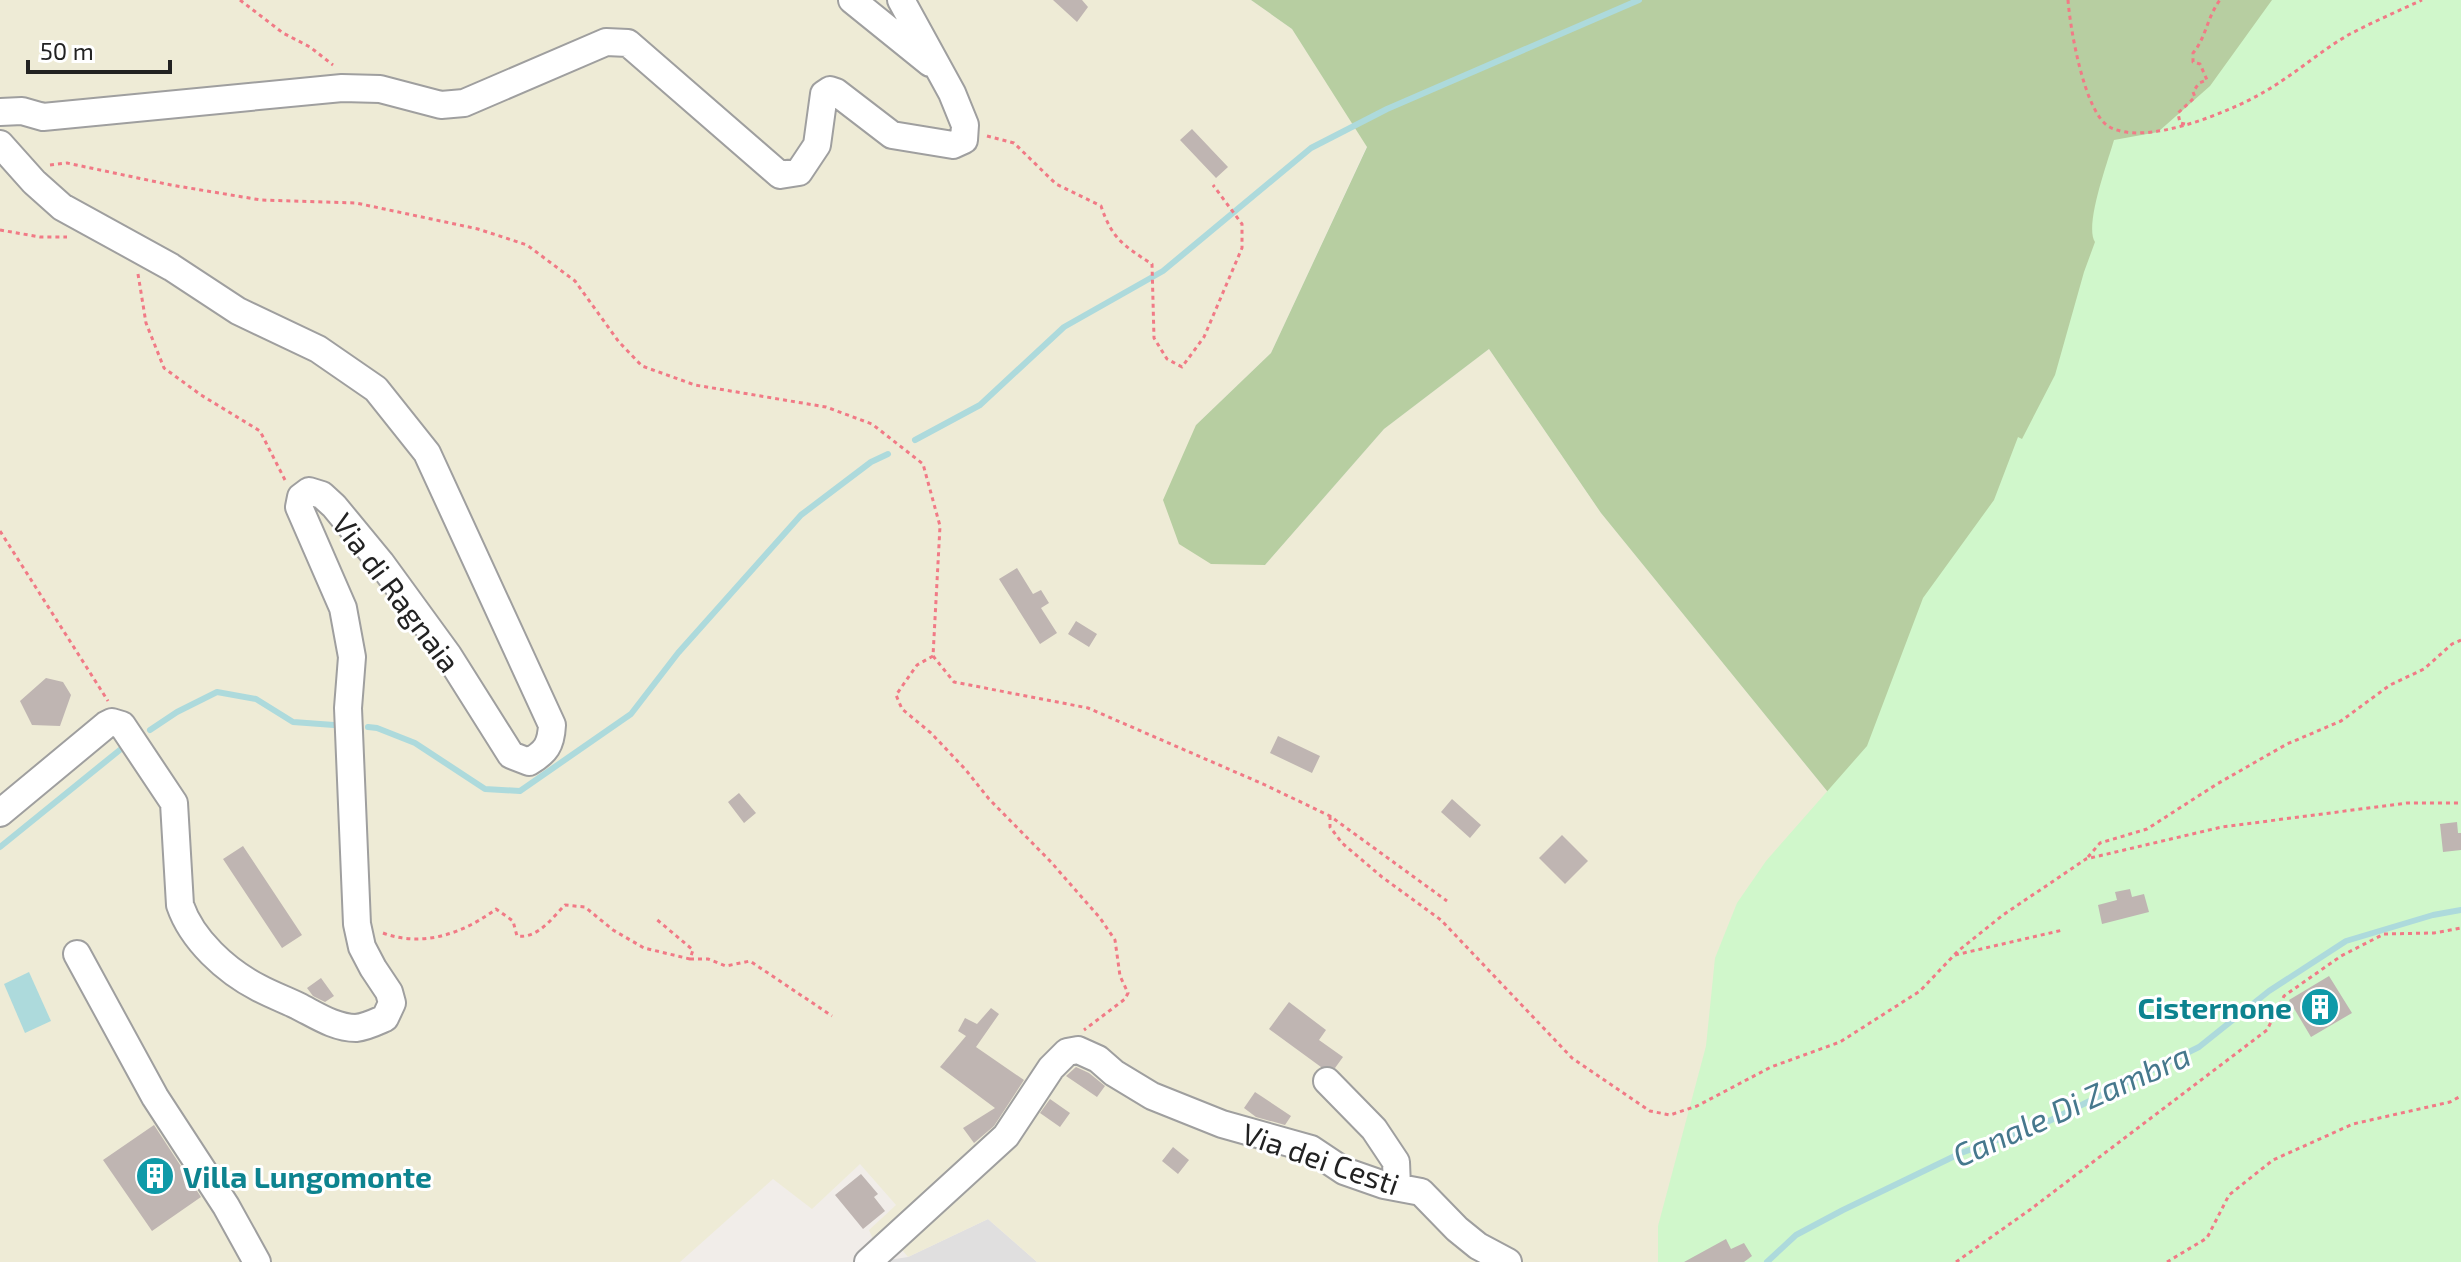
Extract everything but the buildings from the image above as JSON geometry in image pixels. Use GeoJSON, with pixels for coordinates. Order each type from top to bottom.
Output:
{"type":"FeatureCollection","features":[{"type":"Feature","properties":{"kind":"street"},"geometry":{"type":"LineString","coordinates":[[852,0],[939,70]]}},
{"type":"Feature","properties":{"kind":"street"},"geometry":{"type":"LineString","coordinates":[[0,112],[22,111],[43,117],[342,88],[380,89],[441,105],[464,103],[606,42],[628,43],[780,175],[799,172],[817,145],[824,94],[830,90],[892,135],[953,145],[964,140],[965,125],[901,0]]}},
{"type":"Feature","properties":{"kind":"street","name":"Via di Ragnaia"},"geometry":{"type":"LineString","coordinates":[[0,144],[34,182],[62,207],[171,267],[238,311],[318,349],[376,389],[427,453],[552,725],[551,744],[542,755],[529,762],[511,755],[448,655],[381,563],[322,495],[309,491],[301,497],[299,507],[343,608],[352,657],[348,708],[357,924],[362,947],[389,992],[392,1003],[385,1018],[357,1028],[325,1020],[260,989],[213,954],[194,933],[180,905],[174,803],[122,725]]}},
{"type":"Feature","properties":{"kind":"street"},"geometry":{"type":"LineString","coordinates":[[0,813],[106,725],[112,722],[122,725]]}},
{"type":"Feature","properties":{"kind":"street"},"geometry":{"type":"LineString","coordinates":[[77,954],[155,1097],[210,1179],[257,1262]]}},
{"type":"Feature","properties":{"kind":"street"},"geometry":{"type":"LineString","coordinates":[[868,1262],[1006,1136],[1051,1068],[1073,1051]]}},
{"type":"Feature","properties":{"kind":"street","name":"Via dei Cesti"},"geometry":{"type":"LineString","coordinates":[[1073,1051],[1098,1059],[1114,1073],[1152,1096],[1222,1124],[1311,1149],[1344,1171],[1384,1185],[1421,1192],[1478,1246],[1508,1262]]}},
{"type":"Feature","properties":{"kind":"street"},"geometry":{"type":"LineString","coordinates":[[1327,1081],[1374,1129],[1396,1162],[1397,1187]]}},
{"type":"Feature","properties":{"kind":"path"},"geometry":{"type":"LineString","coordinates":[[240,0],[283,33],[333,64],[342,88]]}},
{"type":"Feature","properties":{"kind":"path"},"geometry":{"type":"LineString","coordinates":[[2068,0],[2070,23],[2087,94],[2105,124],[2123,133],[2144,133],[2188,125],[2262,93],[2348,35],[2422,0]]}},
{"type":"Feature","properties":{"kind":"path"},"geometry":{"type":"LineString","coordinates":[[2188,125],[2180,123],[2178,113],[2195,97],[2193,92],[2199,83],[2207,80],[2200,64],[2193,62],[2193,53],[2200,47],[2211,15],[2220,0]]}},
{"type":"Feature","properties":{"kind":"path"},"geometry":{"type":"LineString","coordinates":[[964,140],[991,135],[1014,143],[1056,184],[1101,206],[1108,226],[1120,243],[1152,264],[1154,338],[1167,359],[1182,367],[1204,337],[1242,248],[1242,224],[1213,185]]}},
{"type":"Feature","properties":{"kind":"path"},"geometry":{"type":"LineString","coordinates":[[34,182],[48,166],[67,163],[261,200],[356,203],[478,229],[527,245],[575,281],[619,342],[642,366],[695,385],[826,407],[872,424],[923,464],[940,526],[933,656],[954,682],[1088,708],[1330,816],[1447,901]]}},
{"type":"Feature","properties":{"kind":"path"},"geometry":{"type":"LineString","coordinates":[[0,230],[40,237],[71,237]]}},
{"type":"Feature","properties":{"kind":"path"},"geometry":{"type":"LineString","coordinates":[[134,246],[146,323],[164,368],[260,431],[299,507]]}},
{"type":"Feature","properties":{"kind":"path"},"geometry":{"type":"LineString","coordinates":[[0,531],[122,725]]}},
{"type":"Feature","properties":{"kind":"path"},"geometry":{"type":"LineString","coordinates":[[1330,816],[1330,827],[1342,843],[1441,920],[1572,1058],[1650,1111],[1670,1115],[1697,1106],[1771,1067],[1840,1042],[1920,991],[1955,955],[2003,915],[2086,859],[2100,843],[2147,829],[2287,744],[2341,721],[2390,685],[2424,669],[2452,644],[2461,640]]}},
{"type":"Feature","properties":{"kind":"path"},"geometry":{"type":"LineString","coordinates":[[933,656],[917,665],[896,695],[902,709],[931,733],[989,799],[1051,862],[1115,940],[1120,976],[1128,993],[1125,999],[1077,1037],[1073,1051]]}},
{"type":"Feature","properties":{"kind":"path"},"geometry":{"type":"LineString","coordinates":[[2086,859],[2222,827],[2407,803],[2461,803]]}},
{"type":"Feature","properties":{"kind":"path"},"geometry":{"type":"LineString","coordinates":[[357,924],[399,939],[443,937],[476,924],[496,909],[513,921],[517,936],[526,937],[536,933],[565,905],[585,907],[613,930],[644,948],[690,959],[708,959],[726,966],[750,961],[832,1016]]}},
{"type":"Feature","properties":{"kind":"path"},"geometry":{"type":"LineString","coordinates":[[655,918],[693,950],[690,959]]}},
{"type":"Feature","properties":{"kind":"path"},"geometry":{"type":"LineString","coordinates":[[1956,1262],[2267,1030],[2284,996],[2341,956],[2384,934],[2434,933],[2461,928]]}},
{"type":"Feature","properties":{"kind":"path"},"geometry":{"type":"LineString","coordinates":[[1955,955],[2063,930]]}},
{"type":"Feature","properties":{"kind":"path"},"geometry":{"type":"LineString","coordinates":[[2167,1262],[2207,1238],[2229,1195],[2273,1160],[2353,1124],[2450,1102],[2461,1096]]}},
{"type":"Feature","properties":{"kind":"shaded area"},"geometry":{"type":"Polygon","coordinates":[[[0,0],[1251,0],[1292,29],[1367,146],[1271,353],[1196,425],[1265,565],[1384,429],[1489,349],[1601,513],[1901,882],[1872,1262],[1037,1262],[988,1219],[908,1257],[885,1229],[873,1239],[869,1230],[896,1205],[860,1164],[812,1209],[773,1179],[680,1262],[0,1262],[0,0]]]}},
{"type":"Feature","properties":{"kind":"shaded area"},"geometry":{"type":"Polygon","coordinates":[[[988,1219],[1037,1262],[876,1262],[908,1257],[988,1219]]]}},
{"type":"Feature","properties":{"kind":"green space"},"geometry":{"type":"Polygon","coordinates":[[[1251,0],[2461,0],[2461,1262],[1901,882],[1601,513],[1489,349],[1384,429],[1265,565],[1211,564],[1179,544],[1163,500],[1196,425],[1271,353],[1367,147],[1292,29],[1251,0]]]}},
{"type":"Feature","properties":{"kind":"green space"},"geometry":{"type":"Polygon","coordinates":[[[2272,0],[2461,0],[2461,1262],[1658,1262],[1658,1226],[1706,1046],[1715,958],[1737,903],[1766,861],[1867,746],[1923,598],[1994,500],[2018,437],[2022,439],[2055,375],[2095,242],[2092,222],[2114,140],[2158,132],[2210,86],[2272,0]]]}},
{"type":"Feature","properties":{"kind":"water"},"geometry":{"type":"Polygon","coordinates":[[[29,972],[51,1021],[25,1033],[4,984],[29,972]]]}},
{"type":"Feature","properties":{"kind":"waterway"},"geometry":{"type":"LineString","coordinates":[[915,440],[980,405],[1064,327],[1163,271],[1311,148],[1387,109],[1639,0]]}},
{"type":"Feature","properties":{"kind":"waterway"},"geometry":{"type":"LineString","coordinates":[[368,727],[415,743],[485,789],[520,791],[631,714],[678,653],[801,515],[871,462],[888,454]]}},
{"type":"Feature","properties":{"kind":"waterway"},"geometry":{"type":"LineString","coordinates":[[150,730],[217,692],[256,699],[293,722],[334,725]]}},
{"type":"Feature","properties":{"kind":"waterway"},"geometry":{"type":"LineString","coordinates":[[0,847],[121,749]]}},
{"type":"Feature","properties":{"kind":"waterway","name":"Canale Di Zambra"},"geometry":{"type":"LineString","coordinates":[[1767,1262],[1796,1235],[1843,1210],[1961,1153],[2045,1123],[2199,1047],[2269,991],[2346,941],[2433,915],[2461,910]]}},
{"type":"Feature","properties":{"kind":"place","name":"Cisternone"},"geometry":{"type":"Point","coordinates":[2320,1007]}},
{"type":"Feature","properties":{"kind":"place","name":"Villa Lungomonte"},"geometry":{"type":"Point","coordinates":[155,1176]}}]}
